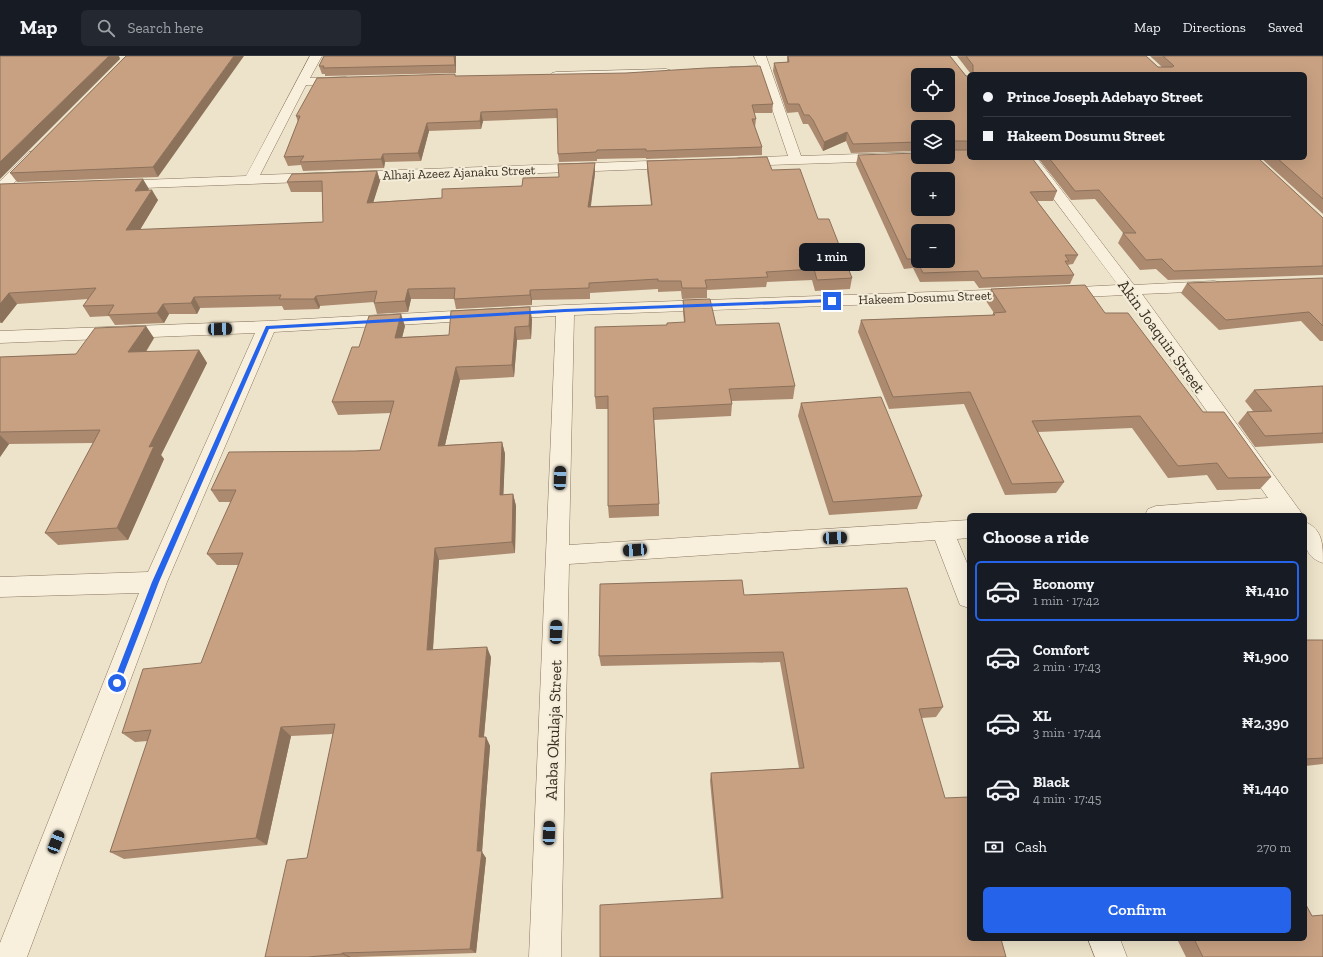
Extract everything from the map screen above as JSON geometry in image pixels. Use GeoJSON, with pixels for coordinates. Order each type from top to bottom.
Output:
{"type":"FeatureCollection","features":[{"type":"Feature","properties":{"kind":"street"},"geometry":{"type":"LineString","coordinates":[[250,179],[316,56]]}},
{"type":"Feature","properties":{"kind":"street"},"geometry":{"type":"LineString","coordinates":[[760,56],[796,160]]}},
{"type":"Feature","properties":{"kind":"street"},"geometry":{"type":"LineString","coordinates":[[717,70],[765,69]]}},
{"type":"Feature","properties":{"kind":"street"},"geometry":{"type":"LineString","coordinates":[[542,75],[677,72]]}},
{"type":"Feature","properties":{"kind":"street"},"geometry":{"type":"LineString","coordinates":[[302,82],[358,80]]}},
{"type":"Feature","properties":{"kind":"street"},"geometry":{"type":"LineString","coordinates":[[0,189],[44,145]]}},
{"type":"Feature","properties":{"kind":"street"},"geometry":{"type":"LineString","coordinates":[[724,162],[911,156]]}},
{"type":"Feature","properties":{"kind":"street","name":"Akin Joaquin Street"},"geometry":{"type":"LineString","coordinates":[[1032,160],[1130,290],[1288,510]]}},
{"type":"Feature","properties":{"kind":"street","name":"Alhaji Azeez Ajanaku Street"},"geometry":{"type":"LineString","coordinates":[[102,185],[692,164]]}},
{"type":"Feature","properties":{"kind":"street"},"geometry":{"type":"LineString","coordinates":[[0,189],[16,189]]}},
{"type":"Feature","properties":{"kind":"street","name":"Hakeem Dosumu Street"},"geometry":{"type":"LineString","coordinates":[[0,337],[268,327],[565,310],[1230,286]]}},
{"type":"Feature","properties":{"kind":"street","name":"Alaba Okulaja Street"},"geometry":{"type":"LineString","coordinates":[[545,957],[565,310]]}},
{"type":"Feature","properties":{"kind":"street"},"geometry":{"type":"LineString","coordinates":[[11,957],[155,582],[268,327]]}},
{"type":"Feature","properties":{"kind":"street"},"geometry":{"type":"LineString","coordinates":[[1209,513],[1288,510]]}},
{"type":"Feature","properties":{"kind":"street"},"geometry":{"type":"LineString","coordinates":[[558,555],[967,529]]}},
{"type":"Feature","properties":{"kind":"street"},"geometry":{"type":"LineString","coordinates":[[943,531],[967,593]]}},
{"type":"Feature","properties":{"kind":"street"},"geometry":{"type":"LineString","coordinates":[[1307,534],[1323,554]]}},
{"type":"Feature","properties":{"kind":"street"},"geometry":{"type":"LineString","coordinates":[[0,587],[155,582]]}},
{"type":"Feature","properties":{"kind":"street"},"geometry":{"type":"LineString","coordinates":[[1105,941],[1111,957]]}},
{"type":"Feature","properties":{"kind":"building"},"geometry":{"type":"Polygon","coordinates":[[[0,56],[109,56],[0,162],[0,56]]]}},
{"type":"Feature","properties":{"kind":"building"},"geometry":{"type":"Polygon","coordinates":[[[126,56],[234,56],[153,167],[10,173],[126,56]]]}},
{"type":"Feature","properties":{"kind":"building"},"geometry":{"type":"Polygon","coordinates":[[[324,56],[454,56],[455,65],[323,68],[324,66],[319,66],[324,56]]]}},
{"type":"Feature","properties":{"kind":"building"},"geometry":{"type":"Polygon","coordinates":[[[788,56],[950,56],[967,76],[967,141],[955,141],[955,120],[911,120],[911,142],[853,144],[847,132],[824,142],[813,120],[809,115],[804,115],[799,104],[788,104],[774,63],[789,62],[788,56]]]}},
{"type":"Feature","properties":{"kind":"building"},"geometry":{"type":"Polygon","coordinates":[[[966,56],[1146,56],[1158,67],[1172,67],[1174,66],[1163,56],[1322,56],[1323,199],[1279,160],[1307,160],[1307,72],[973,72],[973,65],[966,56]]]}},
{"type":"Feature","properties":{"kind":"building"},"geometry":{"type":"Polygon","coordinates":[[[760,66],[773,104],[752,105],[756,119],[752,119],[762,147],[646,151],[646,149],[597,150],[596,152],[558,154],[557,109],[481,112],[480,121],[427,123],[418,153],[383,154],[381,159],[300,162],[304,156],[284,157],[300,116],[296,116],[317,78],[455,74],[455,76],[626,73],[760,66]]]}},
{"type":"Feature","properties":{"kind":"building"},"geometry":{"type":"Polygon","coordinates":[[[955,150],[967,150],[967,160],[1034,160],[1057,191],[1030,192],[1078,255],[1065,255],[1069,261],[1065,261],[1074,275],[982,278],[978,271],[923,273],[920,268],[955,268],[955,224],[911,224],[911,259],[907,259],[858,155],[911,153],[911,164],[955,164],[955,150]]]}},
{"type":"Feature","properties":{"kind":"building"},"geometry":{"type":"Polygon","coordinates":[[[767,157],[772,170],[800,169],[818,219],[829,219],[852,278],[817,280],[814,269],[766,272],[768,277],[705,280],[707,288],[682,288],[681,281],[658,281],[658,279],[589,283],[589,288],[530,290],[530,295],[454,299],[455,288],[408,289],[405,301],[374,303],[377,291],[316,296],[314,299],[279,299],[281,295],[194,297],[191,303],[163,304],[157,313],[108,315],[114,305],[83,306],[96,288],[9,293],[0,304],[0,184],[143,179],[135,191],[152,190],[126,230],[323,222],[322,181],[287,182],[292,174],[377,171],[367,203],[442,198],[442,189],[522,186],[523,178],[559,177],[558,164],[595,163],[588,207],[652,205],[647,161],[767,157]]]}},
{"type":"Feature","properties":{"kind":"building"},"geometry":{"type":"Polygon","coordinates":[[[1051,160],[1260,160],[1323,218],[1323,266],[1174,271],[1162,259],[1146,260],[1123,233],[1136,233],[1099,190],[1075,191],[1051,160]]]}},
{"type":"Feature","properties":{"kind":"building"},"geometry":{"type":"Polygon","coordinates":[[[1323,278],[1323,326],[1309,312],[1226,320],[1187,283],[1323,278]]]}},
{"type":"Feature","properties":{"kind":"building"},"geometry":{"type":"Polygon","coordinates":[[[1085,285],[1105,313],[1128,313],[1203,412],[1224,412],[1271,477],[1228,478],[1217,463],[1178,466],[1140,416],[1032,421],[1064,482],[1012,484],[970,392],[893,397],[861,320],[995,315],[993,313],[1006,312],[991,289],[1085,285]]]}},
{"type":"Feature","properties":{"kind":"building"},"geometry":{"type":"Polygon","coordinates":[[[710,299],[716,325],[779,323],[795,386],[729,389],[732,404],[653,408],[659,504],[608,506],[608,396],[595,397],[595,327],[667,325],[667,323],[685,322],[683,300],[710,299]]]}},
{"type":"Feature","properties":{"kind":"building"},"geometry":{"type":"Polygon","coordinates":[[[530,307],[529,326],[515,327],[512,365],[456,367],[438,446],[502,442],[500,495],[513,494],[512,542],[435,548],[427,650],[487,647],[479,737],[486,737],[477,851],[482,851],[470,949],[342,953],[308,957],[265,957],[287,860],[307,858],[335,724],[281,727],[256,838],[110,852],[151,730],[122,733],[143,669],[201,663],[243,553],[207,554],[236,490],[211,490],[229,452],[380,450],[394,401],[332,402],[352,347],[359,347],[369,316],[401,314],[395,338],[449,335],[451,311],[530,307]]]}},
{"type":"Feature","properties":{"kind":"building"},"geometry":{"type":"Polygon","coordinates":[[[146,326],[128,352],[199,350],[149,447],[154,446],[117,528],[45,533],[100,430],[0,432],[0,357],[76,354],[95,328],[146,326]]]}},
{"type":"Feature","properties":{"kind":"building"},"geometry":{"type":"Polygon","coordinates":[[[1323,386],[1323,433],[1265,436],[1247,412],[1272,411],[1254,390],[1323,386]]]}},
{"type":"Feature","properties":{"kind":"building"},"geometry":{"type":"Polygon","coordinates":[[[881,397],[922,496],[833,502],[801,403],[881,397]]]}},
{"type":"Feature","properties":{"kind":"building"},"geometry":{"type":"Polygon","coordinates":[[[742,580],[744,595],[907,588],[943,707],[919,709],[945,798],[967,797],[967,941],[1002,941],[1006,957],[600,957],[600,905],[723,898],[711,773],[804,768],[783,652],[599,656],[600,584],[742,580]]]}},
{"type":"Feature","properties":{"kind":"building"},"geometry":{"type":"Polygon","coordinates":[[[1307,640],[1323,640],[1323,758],[1307,759],[1307,640]]]}},
{"type":"Feature","properties":{"kind":"building"},"geometry":{"type":"Polygon","coordinates":[[[1307,907],[1312,916],[1323,915],[1323,957],[1203,957],[1195,941],[1307,941],[1307,907]]]}},
{"type":"Feature","properties":{"kind":"route"},"geometry":{"type":"LineString","coordinates":[[117,683],[155,582],[268,327],[565,310],[832,301]]}}]}
